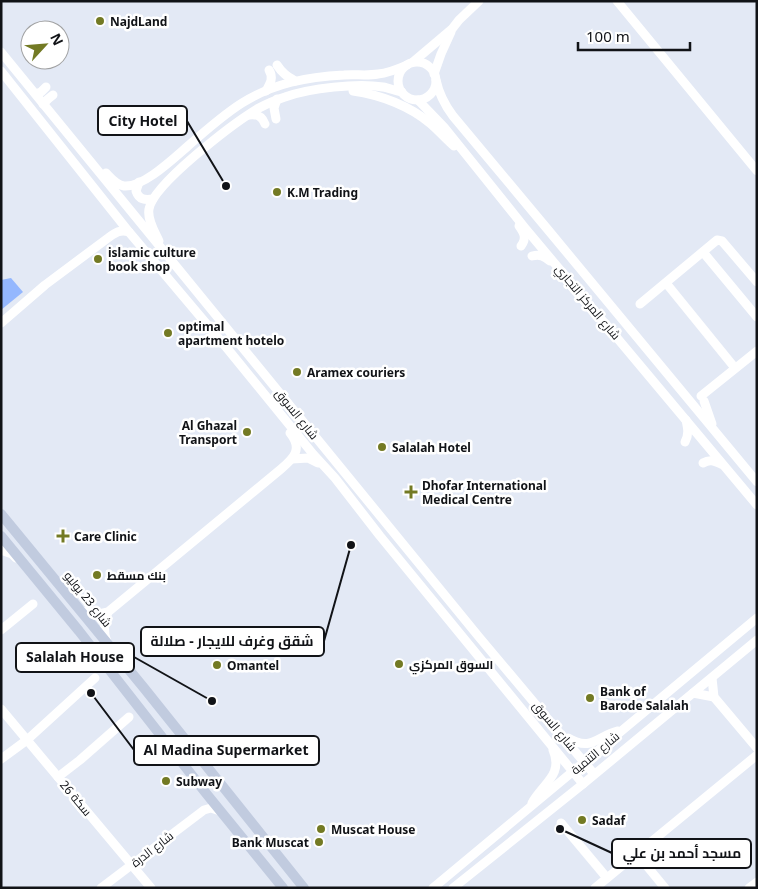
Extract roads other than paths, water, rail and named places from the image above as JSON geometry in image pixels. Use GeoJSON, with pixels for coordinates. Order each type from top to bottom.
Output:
{"type":"FeatureCollection","features":[{"type":"Feature","properties":{"kind":"main road","name":"شارع 23 يوليو"},"geometry":{"type":"LineString","coordinates":[[1,514],[82,611],[304,888]]}},
{"type":"Feature","properties":{"kind":"main road"},"geometry":{"type":"LineString","coordinates":[[1,536],[85,638],[205,792],[283,888]]}},
{"type":"Feature","properties":{"kind":"street"},"geometry":{"type":"LineString","coordinates":[[452,29],[441,54],[433,91],[424,99],[412,99],[406,96],[399,87],[399,74],[402,69],[452,29],[479,1]]}},
{"type":"Feature","properties":{"kind":"street"},"geometry":{"type":"LineString","coordinates":[[616,1],[757,171]]}},
{"type":"Feature","properties":{"kind":"street","name":"شارع السوق"},"geometry":{"type":"LineString","coordinates":[[1,52],[479,637],[594,774]]}},
{"type":"Feature","properties":{"kind":"street"},"geometry":{"type":"LineString","coordinates":[[88,159],[120,185],[128,186],[155,173],[240,104],[287,82],[316,77],[378,75],[420,62],[431,68],[435,77]]}},
{"type":"Feature","properties":{"kind":"street"},"geometry":{"type":"LineString","coordinates":[[266,91],[271,82],[273,68],[295,81]]}},
{"type":"Feature","properties":{"kind":"street","name":"شارع السوق"},"geometry":{"type":"LineString","coordinates":[[1,71],[129,232],[335,478],[583,784]]}},
{"type":"Feature","properties":{"kind":"street","name":"شارع المركز التجاري"},"geometry":{"type":"LineString","coordinates":[[435,77],[438,91],[453,116],[552,228],[757,482]]}},
{"type":"Feature","properties":{"kind":"street"},"geometry":{"type":"LineString","coordinates":[[161,248],[149,216],[149,207],[152,199],[189,161],[259,108],[277,99],[300,93],[353,86],[383,87],[402,92]]}},
{"type":"Feature","properties":{"kind":"street"},"geometry":{"type":"LineString","coordinates":[[36,94],[46,87]]}},
{"type":"Feature","properties":{"kind":"street"},"geometry":{"type":"LineString","coordinates":[[336,88],[368,93],[393,102],[423,118],[453,145],[463,150]]}},
{"type":"Feature","properties":{"kind":"street"},"geometry":{"type":"LineString","coordinates":[[43,104],[53,95]]}},
{"type":"Feature","properties":{"kind":"street"},"geometry":{"type":"LineString","coordinates":[[276,118],[274,108],[277,99]]}},
{"type":"Feature","properties":{"kind":"street","name":"شارع المركز التجاري"},"geometry":{"type":"LineString","coordinates":[[418,100],[444,127],[509,208],[757,505]]}},
{"type":"Feature","properties":{"kind":"street"},"geometry":{"type":"LineString","coordinates":[[249,115],[258,115],[265,124]]}},
{"type":"Feature","properties":{"kind":"street"},"geometry":{"type":"LineString","coordinates":[[139,182],[136,191],[139,197],[145,200],[152,199]]}},
{"type":"Feature","properties":{"kind":"street"},"geometry":{"type":"LineString","coordinates":[[509,208],[523,232],[524,242],[521,246]]}},
{"type":"Feature","properties":{"kind":"street"},"geometry":{"type":"LineString","coordinates":[[1,323],[45,285],[118,231],[124,230],[129,232]]}},
{"type":"Feature","properties":{"kind":"street"},"geometry":{"type":"LineString","coordinates":[[640,304],[718,240],[722,240],[757,282]]}},
{"type":"Feature","properties":{"kind":"street"},"geometry":{"type":"LineString","coordinates":[[703,252],[757,317]]}},
{"type":"Feature","properties":{"kind":"street"},"geometry":{"type":"LineString","coordinates":[[532,256],[542,256],[562,271]]}},
{"type":"Feature","properties":{"kind":"street"},"geometry":{"type":"LineString","coordinates":[[666,283],[735,368]]}},
{"type":"Feature","properties":{"kind":"street"},"geometry":{"type":"LineString","coordinates":[[715,431],[702,398],[757,351]]}},
{"type":"Feature","properties":{"kind":"street"},"geometry":{"type":"LineString","coordinates":[[82,611],[94,614],[108,612],[292,459],[296,442],[264,399],[257,386]]}},
{"type":"Feature","properties":{"kind":"street"},"geometry":{"type":"LineString","coordinates":[[685,442],[688,436],[686,420]]}},
{"type":"Feature","properties":{"kind":"street"},"geometry":{"type":"LineString","coordinates":[[292,459],[311,459],[316,461],[335,478]]}},
{"type":"Feature","properties":{"kind":"street"},"geometry":{"type":"LineString","coordinates":[[703,463],[711,460],[723,464]]}},
{"type":"Feature","properties":{"kind":"street"},"geometry":{"type":"LineString","coordinates":[[1,550],[20,559]]}},
{"type":"Feature","properties":{"kind":"street"},"geometry":{"type":"LineString","coordinates":[[1,630],[33,604]]}},
{"type":"Feature","properties":{"kind":"street"},"geometry":{"type":"LineString","coordinates":[[107,643],[104,632],[108,612]]}},
{"type":"Feature","properties":{"kind":"street","name":"شارع التنمية"},"geometry":{"type":"LineString","coordinates":[[433,888],[757,618]]}},
{"type":"Feature","properties":{"kind":"street","name":"شارع التنمية"},"geometry":{"type":"LineString","coordinates":[[453,888],[583,784],[757,640]]}},
{"type":"Feature","properties":{"kind":"street"},"geometry":{"type":"LineString","coordinates":[[1,759],[27,740],[95,678]]}},
{"type":"Feature","properties":{"kind":"street"},"geometry":{"type":"LineString","coordinates":[[712,678],[714,697],[757,748]]}},
{"type":"Feature","properties":{"kind":"street"},"geometry":{"type":"LineString","coordinates":[[693,693],[714,697]]}},
{"type":"Feature","properties":{"kind":"street","name":"سكة 26"},"geometry":{"type":"LineString","coordinates":[[1,708],[151,888]]}},
{"type":"Feature","properties":{"kind":"street"},"geometry":{"type":"LineString","coordinates":[[58,777],[128,717]]}},
{"type":"Feature","properties":{"kind":"street"},"geometry":{"type":"LineString","coordinates":[[563,735],[575,742],[586,744],[614,732],[624,730]]}},
{"type":"Feature","properties":{"kind":"street"},"geometry":{"type":"LineString","coordinates":[[530,808],[540,790],[551,780],[555,770],[556,759],[550,743]]}},
{"type":"Feature","properties":{"kind":"street"},"geometry":{"type":"LineString","coordinates":[[595,888],[757,755]]}},
{"type":"Feature","properties":{"kind":"street"},"geometry":{"type":"LineString","coordinates":[[204,810],[207,801],[205,792]]}},
{"type":"Feature","properties":{"kind":"street"},"geometry":{"type":"LineString","coordinates":[[204,810],[211,808],[221,812]]}},
{"type":"Feature","properties":{"kind":"street","name":"شارع الدرة"},"geometry":{"type":"LineString","coordinates":[[101,888],[204,810]]}},
{"type":"Feature","properties":{"kind":"street"},"geometry":{"type":"LineString","coordinates":[[561,823],[607,878]]}},
{"type":"Feature","properties":{"kind":"street"},"geometry":{"type":"LineString","coordinates":[[637,854],[665,888]]}},
{"type":"Feature","properties":{"kind":"street"},"geometry":{"type":"LineString","coordinates":[[749,888],[757,882]]}},
{"type":"Feature","properties":{"kind":"place","name":"NajdLand"},"geometry":{"type":"Point","coordinates":[100,21]}},
{"type":"Feature","properties":{"kind":"place","name":"City Hotel"},"geometry":{"type":"Point","coordinates":[226,186]}},
{"type":"Feature","properties":{"kind":"place","name":"K.M Trading"},"geometry":{"type":"Point","coordinates":[277,192]}},
{"type":"Feature","properties":{"kind":"place","name":"islamic culture book shop"},"geometry":{"type":"Point","coordinates":[98,259]}},
{"type":"Feature","properties":{"kind":"place","name":"optimal apartment hotelo"},"geometry":{"type":"Point","coordinates":[168,333]}},
{"type":"Feature","properties":{"kind":"place","name":"Aramex couriers"},"geometry":{"type":"Point","coordinates":[297,372]}},
{"type":"Feature","properties":{"kind":"place","name":"Al Ghazal Transport"},"geometry":{"type":"Point","coordinates":[247,432]}},
{"type":"Feature","properties":{"kind":"place","name":"Salalah Hotel"},"geometry":{"type":"Point","coordinates":[382,447]}},
{"type":"Feature","properties":{"kind":"place","name":"Dhofar International Medical Centre"},"geometry":{"type":"Point","coordinates":[411,492]}},
{"type":"Feature","properties":{"kind":"place","name":"Care Clinic"},"geometry":{"type":"Point","coordinates":[63,536]}},
{"type":"Feature","properties":{"kind":"place","name":"شقق وغرف للايجار - صلالة"},"geometry":{"type":"Point","coordinates":[351,545]}},
{"type":"Feature","properties":{"kind":"place","name":"بنك مسقط"},"geometry":{"type":"Point","coordinates":[97,575]}},
{"type":"Feature","properties":{"kind":"place","name":"السوق المركزي"},"geometry":{"type":"Point","coordinates":[399,664]}},
{"type":"Feature","properties":{"kind":"place","name":"Omantel"},"geometry":{"type":"Point","coordinates":[217,665]}},
{"type":"Feature","properties":{"kind":"place","name":"Al Madina Supermarket"},"geometry":{"type":"Point","coordinates":[91,693]}},
{"type":"Feature","properties":{"kind":"place","name":"Bank of Barode Salalah"},"geometry":{"type":"Point","coordinates":[590,698]}},
{"type":"Feature","properties":{"kind":"place","name":"Salalah House"},"geometry":{"type":"Point","coordinates":[212,701]}},
{"type":"Feature","properties":{"kind":"place","name":"Subway"},"geometry":{"type":"Point","coordinates":[166,781]}},
{"type":"Feature","properties":{"kind":"place","name":"Sadaf"},"geometry":{"type":"Point","coordinates":[582,820]}},
{"type":"Feature","properties":{"kind":"place","name":"Muscat House"},"geometry":{"type":"Point","coordinates":[321,829]}},
{"type":"Feature","properties":{"kind":"place","name":"مسجد أحمد بن علي"},"geometry":{"type":"Point","coordinates":[560,829]}},
{"type":"Feature","properties":{"kind":"place","name":"Bank Muscat"},"geometry":{"type":"Point","coordinates":[319,842]}}]}
